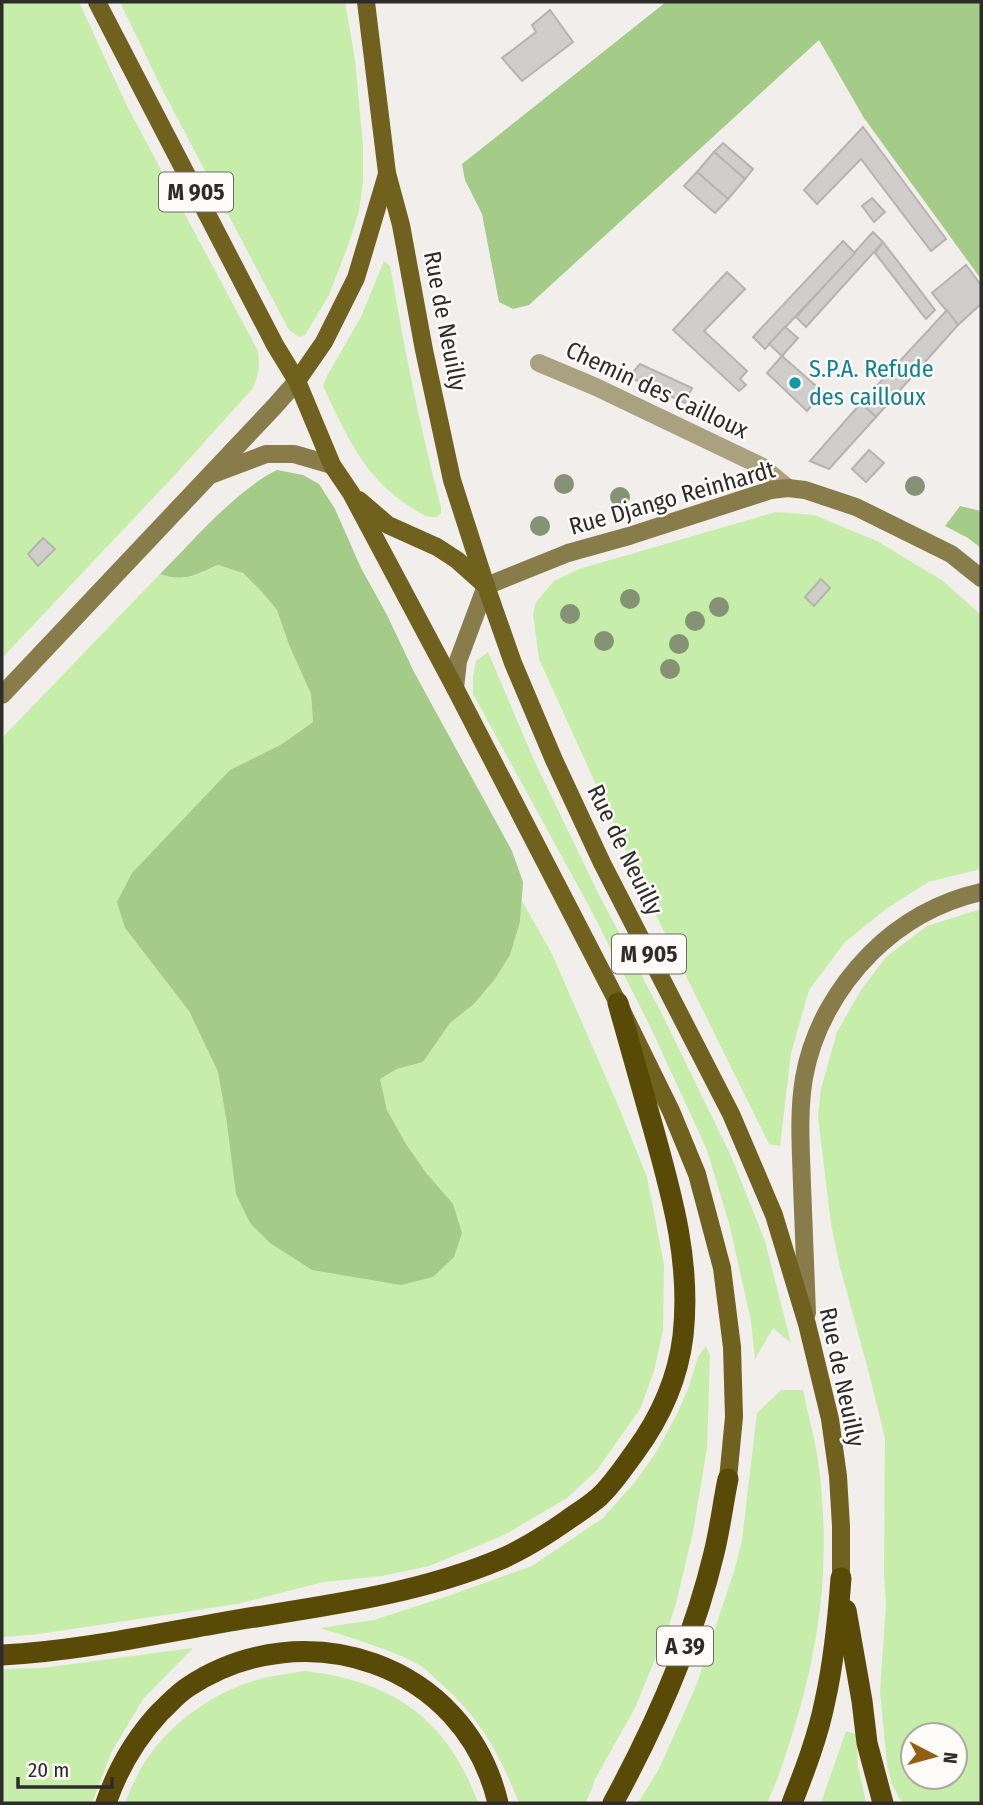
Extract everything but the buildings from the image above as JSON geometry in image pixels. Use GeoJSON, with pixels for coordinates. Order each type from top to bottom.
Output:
{"type":"FeatureCollection","features":[{"type":"Feature","properties":{"kind":"highway"},"geometry":{"type":"LineString","coordinates":[[2,1655],[88,1645],[351,1601],[416,1587],[502,1558],[546,1535],[599,1497],[646,1438],[675,1376],[683,1336],[685,1292],[677,1216],[618,1003]]}},
{"type":"Feature","properties":{"kind":"highway","name":"A 39"},"geometry":{"type":"LineString","coordinates":[[613,1803],[633,1767],[670,1686],[695,1621],[714,1553],[728,1479]]}},
{"type":"Feature","properties":{"kind":"highway"},"geometry":{"type":"LineString","coordinates":[[792,1803],[808,1762],[825,1703],[836,1642],[841,1578]]}},
{"type":"Feature","properties":{"kind":"highway"},"geometry":{"type":"LineString","coordinates":[[841,1578],[867,1743],[883,1803]]}},
{"type":"Feature","properties":{"kind":"highway"},"geometry":{"type":"LineString","coordinates":[[106,1803],[116,1774],[130,1750],[148,1726],[185,1688],[209,1674],[261,1656],[310,1651],[369,1660],[405,1678],[435,1698],[469,1736],[484,1762],[498,1803]]}},
{"type":"Feature","properties":{"kind":"main road","name":"M 905"},"geometry":{"type":"LineString","coordinates":[[97,2],[275,345],[297,381],[332,465],[351,493],[455,688],[671,1111],[697,1174],[722,1268],[732,1347],[734,1418],[728,1479]]}},
{"type":"Feature","properties":{"kind":"main road","name":"Rue de Neuilly"},"geometry":{"type":"LineString","coordinates":[[366,2],[387,173],[401,225],[452,480],[513,663],[554,760],[601,863],[731,1114],[774,1215],[807,1324],[830,1419],[838,1476],[841,1578]]}},
{"type":"Feature","properties":{"kind":"main road","name":"Rue de Neuilly"},"geometry":{"type":"LineString","coordinates":[[2,695],[297,381],[324,342],[356,278],[387,173]]}},
{"type":"Feature","properties":{"kind":"main road"},"geometry":{"type":"LineString","coordinates":[[207,477],[266,454],[294,454],[332,465]]}},
{"type":"Feature","properties":{"kind":"main road","name":"Rue Django Reinhardt"},"geometry":{"type":"LineString","coordinates":[[486,586],[568,553],[771,490],[788,488],[820,494],[856,507],[951,554],[981,578]]}},
{"type":"Feature","properties":{"kind":"main road"},"geometry":{"type":"LineString","coordinates":[[351,493],[388,525],[437,547],[457,560],[486,586],[458,661],[455,688]]}},
{"type":"Feature","properties":{"kind":"main road"},"geometry":{"type":"LineString","coordinates":[[807,1324],[801,1113],[804,1079],[811,1049],[834,998],[875,949],[914,918],[949,901],[981,892]]}},
{"type":"Feature","properties":{"kind":"lane","name":"Chemin des Cailloux"},"geometry":{"type":"LineString","coordinates":[[540,363],[761,466],[788,488]]}},
{"type":"Feature","properties":{"kind":"green space"},"geometry":{"type":"Polygon","coordinates":[[[2,2],[79,2],[127,106],[258,351],[259,361],[258,375],[252,389],[2,658],[2,2]]]}},
{"type":"Feature","properties":{"kind":"green space"},"geometry":{"type":"Polygon","coordinates":[[[120,2],[345,2],[355,60],[363,146],[363,182],[359,211],[349,243],[329,295],[305,335],[299,337],[289,330],[162,89],[120,2]]]}},
{"type":"Feature","properties":{"kind":"green space"},"geometry":{"type":"Polygon","coordinates":[[[666,2],[981,2],[981,279],[864,118],[819,40],[529,305],[513,309],[499,302],[482,214],[465,180],[462,164],[666,2]]]}},
{"type":"Feature","properties":{"kind":"green space"},"geometry":{"type":"Polygon","coordinates":[[[384,261],[390,266],[414,392],[441,507],[441,513],[437,517],[427,516],[412,508],[381,483],[358,454],[323,386],[361,317],[384,261]]]}},
{"type":"Feature","properties":{"kind":"green space"},"geometry":{"type":"Polygon","coordinates":[[[277,470],[303,475],[319,484],[335,509],[361,568],[414,672],[512,851],[523,882],[520,922],[510,955],[495,979],[474,1004],[450,1023],[423,1062],[397,1069],[380,1079],[387,1110],[427,1174],[453,1204],[462,1233],[454,1257],[433,1277],[401,1285],[312,1270],[270,1243],[250,1223],[236,1194],[218,1072],[189,1011],[125,928],[117,902],[132,873],[230,770],[282,744],[313,722],[311,694],[277,610],[243,573],[218,565],[183,577],[160,574],[231,503],[277,470]]]}},
{"type":"Feature","properties":{"kind":"green space"},"geometry":{"type":"Polygon","coordinates":[[[960,506],[981,511],[981,548],[945,526],[960,506]]]}},
{"type":"Feature","properties":{"kind":"green space"},"geometry":{"type":"Polygon","coordinates":[[[776,512],[814,515],[877,541],[943,581],[981,615],[981,869],[928,882],[886,909],[845,942],[809,990],[791,1053],[780,1146],[769,1144],[648,899],[539,659],[533,614],[536,602],[554,581],[579,569],[776,512]]]}},
{"type":"Feature","properties":{"kind":"green space"},"geometry":{"type":"Polygon","coordinates":[[[218,565],[243,573],[277,610],[311,694],[313,722],[282,744],[230,770],[125,928],[189,1011],[218,1072],[227,1124],[427,1174],[387,1110],[380,1079],[397,1069],[423,1062],[450,1023],[474,1004],[495,979],[510,955],[520,922],[522,901],[552,954],[647,1177],[664,1265],[663,1330],[654,1371],[640,1409],[597,1470],[567,1498],[504,1535],[429,1566],[382,1576],[323,1582],[237,1604],[39,1634],[2,1637],[2,738],[160,574],[183,578],[218,565]]]}},
{"type":"Feature","properties":{"kind":"green space"},"geometry":{"type":"Polygon","coordinates":[[[488,652],[533,758],[598,893],[663,1016],[731,1156],[765,1241],[791,1343],[773,1328],[755,1359],[751,1321],[730,1227],[707,1150],[649,1024],[590,908],[473,694],[476,661],[488,652]]]}},
{"type":"Feature","properties":{"kind":"green space"},"geometry":{"type":"Polygon","coordinates":[[[981,909],[981,1803],[902,1803],[892,1784],[887,1764],[880,1692],[886,1605],[885,1438],[831,1224],[818,1117],[821,1089],[837,1032],[861,990],[886,957],[927,926],[981,909]]]}},
{"type":"Feature","properties":{"kind":"green space"},"geometry":{"type":"Polygon","coordinates":[[[706,1346],[710,1355],[707,1448],[693,1532],[670,1622],[635,1708],[595,1779],[585,1803],[519,1803],[504,1767],[476,1721],[427,1671],[393,1653],[320,1628],[374,1620],[532,1566],[603,1518],[635,1482],[657,1451],[688,1389],[698,1357],[706,1346]]]}},
{"type":"Feature","properties":{"kind":"green space"},"geometry":{"type":"Polygon","coordinates":[[[781,1390],[803,1390],[818,1459],[824,1538],[816,1638],[801,1704],[783,1763],[767,1803],[638,1803],[659,1769],[696,1686],[742,1540],[757,1413],[781,1390]]]}},
{"type":"Feature","properties":{"kind":"green space"},"geometry":{"type":"Polygon","coordinates":[[[193,1648],[143,1699],[111,1753],[92,1803],[2,1803],[2,1669],[42,1668],[193,1648]]]}},
{"type":"Feature","properties":{"kind":"green space"},"geometry":{"type":"Polygon","coordinates":[[[305,1671],[365,1684],[413,1709],[451,1748],[478,1803],[125,1803],[148,1757],[176,1726],[193,1712],[249,1682],[305,1671]]]}},
{"type":"Feature","properties":{"kind":"green space"},"geometry":{"type":"Polygon","coordinates":[[[846,1731],[856,1734],[858,1766],[866,1803],[821,1803],[846,1731]]]}},
{"type":"Feature","properties":{"kind":"place","name":"S.P.A. Refude des cailloux"},"geometry":{"type":"Point","coordinates":[795,383]}}]}
